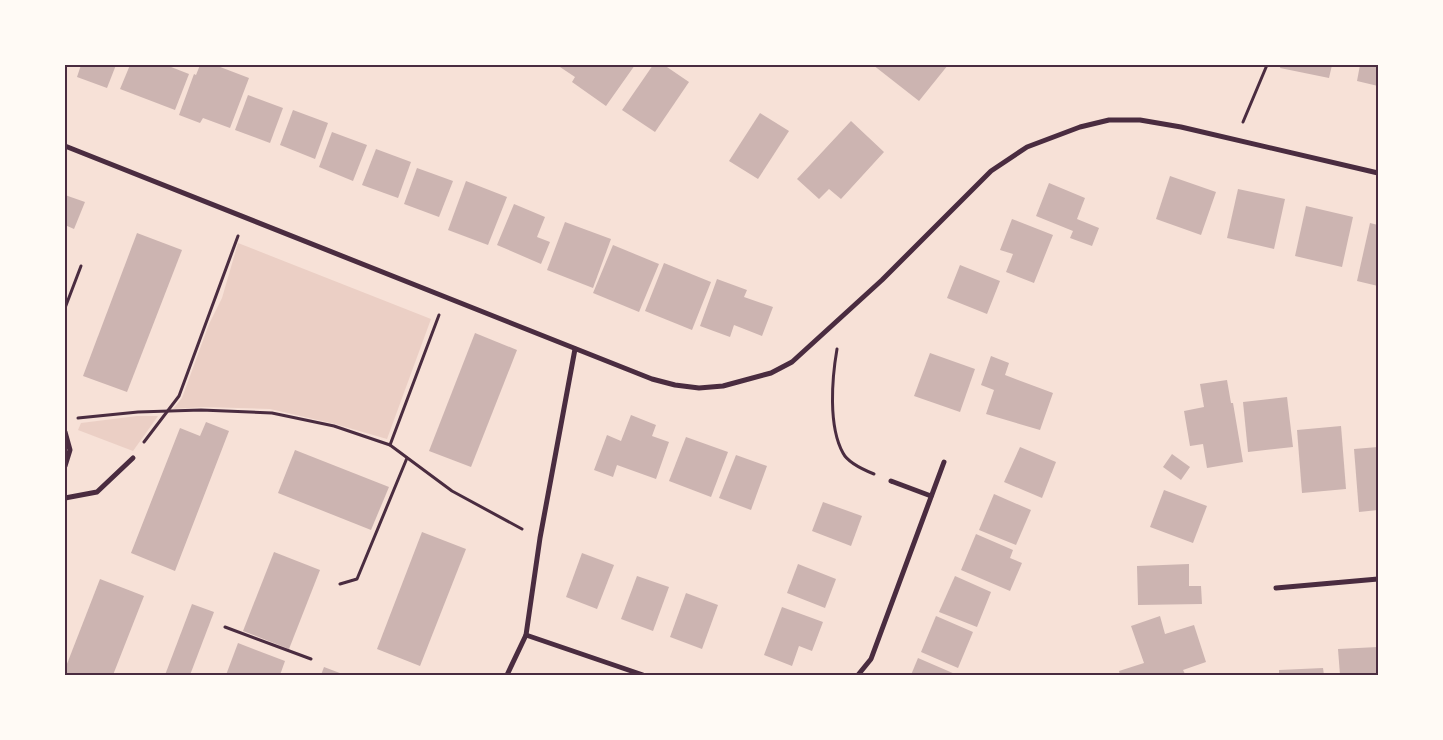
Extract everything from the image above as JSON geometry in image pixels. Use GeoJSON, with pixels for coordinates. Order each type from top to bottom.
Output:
{"type":"FeatureCollection","features":[{"type":"Feature","properties":{"kind":"street"},"geometry":{"type":"LineString","coordinates":[[65,146],[652,379],[699,388],[723,386],[770,373],[792,362],[842,318],[991,171],[1011,156],[1047,138],[1109,120],[1140,120],[1236,140],[1378,174]]}},
{"type":"Feature","properties":{"kind":"street"},"geometry":{"type":"LineString","coordinates":[[507,675],[526,635],[540,538],[574,349]]}},
{"type":"Feature","properties":{"kind":"street"},"geometry":{"type":"LineString","coordinates":[[65,432],[70,450],[65,466]]}},
{"type":"Feature","properties":{"kind":"street"},"geometry":{"type":"LineString","coordinates":[[65,498],[97,492],[133,458]]}},
{"type":"Feature","properties":{"kind":"street"},"geometry":{"type":"LineString","coordinates":[[858,675],[871,660],[944,462]]}},
{"type":"Feature","properties":{"kind":"street"},"geometry":{"type":"LineString","coordinates":[[891,481],[931,496]]}},
{"type":"Feature","properties":{"kind":"street"},"geometry":{"type":"LineString","coordinates":[[1276,588],[1378,579]]}},
{"type":"Feature","properties":{"kind":"street"},"geometry":{"type":"LineString","coordinates":[[526,635],[643,675]]}},
{"type":"Feature","properties":{"kind":"path"},"geometry":{"type":"LineString","coordinates":[[1236,140],[1267,65]]}},
{"type":"Feature","properties":{"kind":"path"},"geometry":{"type":"LineString","coordinates":[[133,458],[179,396],[245,216]]}},
{"type":"Feature","properties":{"kind":"path"},"geometry":{"type":"LineString","coordinates":[[65,308],[81,266]]}},
{"type":"Feature","properties":{"kind":"path"},"geometry":{"type":"LineString","coordinates":[[390,446],[446,297]]}},
{"type":"Feature","properties":{"kind":"path"},"geometry":{"type":"LineString","coordinates":[[842,318],[834,368],[836,433],[843,454],[861,469],[891,481]]}},
{"type":"Feature","properties":{"kind":"path"},"geometry":{"type":"LineString","coordinates":[[74,419],[201,410],[272,413],[334,426],[390,446],[452,491],[540,538]]}},
{"type":"Feature","properties":{"kind":"path"},"geometry":{"type":"LineString","coordinates":[[340,584],[357,580],[407,458]]}},
{"type":"Feature","properties":{"kind":"path"},"geometry":{"type":"LineString","coordinates":[[225,627],[311,658]]}},
{"type":"Feature","properties":{"kind":"shaded area"},"geometry":{"type":"Polygon","coordinates":[[[238,243],[431,319],[387,439],[335,424],[270,409],[203,407],[173,409],[182,398],[209,324],[222,298],[238,243]]]}},
{"type":"Feature","properties":{"kind":"shaded area"},"geometry":{"type":"Polygon","coordinates":[[[137,416],[158,416],[133,451],[78,430],[81,423],[137,416]]]}},
{"type":"Feature","properties":{"kind":"building"},"geometry":{"type":"Polygon","coordinates":[[[81,65],[116,65],[107,88],[77,77],[81,65]]]}},
{"type":"Feature","properties":{"kind":"building"},"geometry":{"type":"Polygon","coordinates":[[[130,65],[166,65],[189,74],[175,110],[120,89],[130,65]]]}},
{"type":"Feature","properties":{"kind":"building"},"geometry":{"type":"Polygon","coordinates":[[[200,65],[215,65],[249,78],[230,128],[203,118],[200,123],[179,115],[194,74],[196,75],[200,65]]]}},
{"type":"Feature","properties":{"kind":"building"},"geometry":{"type":"Polygon","coordinates":[[[557,65],[635,65],[606,106],[572,82],[575,77],[557,65]]]}},
{"type":"Feature","properties":{"kind":"building"},"geometry":{"type":"Polygon","coordinates":[[[653,65],[664,65],[689,82],[655,132],[622,110],[653,65]]]}},
{"type":"Feature","properties":{"kind":"building"},"geometry":{"type":"Polygon","coordinates":[[[873,65],[948,65],[919,101],[873,65]]]}},
{"type":"Feature","properties":{"kind":"building"},"geometry":{"type":"Polygon","coordinates":[[[1281,65],[1332,65],[1329,78],[1280,68],[1281,65]]]}},
{"type":"Feature","properties":{"kind":"building"},"geometry":{"type":"Polygon","coordinates":[[[1360,65],[1378,65],[1378,86],[1357,81],[1360,65]]]}},
{"type":"Feature","properties":{"kind":"building"},"geometry":{"type":"Polygon","coordinates":[[[248,95],[283,108],[270,143],[235,130],[248,95]]]}},
{"type":"Feature","properties":{"kind":"building"},"geometry":{"type":"Polygon","coordinates":[[[293,110],[328,123],[315,159],[280,145],[293,110]]]}},
{"type":"Feature","properties":{"kind":"building"},"geometry":{"type":"Polygon","coordinates":[[[760,113],[789,131],[758,179],[729,161],[760,113]]]}},
{"type":"Feature","properties":{"kind":"building"},"geometry":{"type":"Polygon","coordinates":[[[851,121],[884,152],[841,199],[829,189],[819,199],[797,179],[851,121]]]}},
{"type":"Feature","properties":{"kind":"building"},"geometry":{"type":"Polygon","coordinates":[[[332,132],[367,145],[353,181],[319,167],[332,132]]]}},
{"type":"Feature","properties":{"kind":"building"},"geometry":{"type":"Polygon","coordinates":[[[376,149],[411,162],[398,198],[362,185],[376,149]]]}},
{"type":"Feature","properties":{"kind":"building"},"geometry":{"type":"Polygon","coordinates":[[[417,168],[453,181],[439,217],[404,204],[417,168]]]}},
{"type":"Feature","properties":{"kind":"building"},"geometry":{"type":"Polygon","coordinates":[[[1170,176],[1216,192],[1201,235],[1156,219],[1170,176]]]}},
{"type":"Feature","properties":{"kind":"building"},"geometry":{"type":"Polygon","coordinates":[[[466,181],[507,197],[488,245],[448,230],[466,181]]]}},
{"type":"Feature","properties":{"kind":"building"},"geometry":{"type":"Polygon","coordinates":[[[1049,183],[1085,198],[1077,219],[1099,228],[1092,246],[1070,238],[1073,231],[1036,216],[1049,183]]]}},
{"type":"Feature","properties":{"kind":"building"},"geometry":{"type":"Polygon","coordinates":[[[1238,189],[1285,199],[1274,249],[1227,238],[1238,189]]]}},
{"type":"Feature","properties":{"kind":"building"},"geometry":{"type":"Polygon","coordinates":[[[65,195],[85,202],[74,229],[65,225],[65,195]]]}},
{"type":"Feature","properties":{"kind":"building"},"geometry":{"type":"Polygon","coordinates":[[[514,204],[545,217],[537,237],[550,242],[541,264],[497,245],[514,204]]]}},
{"type":"Feature","properties":{"kind":"building"},"geometry":{"type":"Polygon","coordinates":[[[1306,206],[1353,217],[1342,267],[1295,256],[1306,206]]]}},
{"type":"Feature","properties":{"kind":"building"},"geometry":{"type":"Polygon","coordinates":[[[1012,219],[1053,235],[1034,283],[1006,272],[1013,254],[1000,250],[1012,219]]]}},
{"type":"Feature","properties":{"kind":"building"},"geometry":{"type":"Polygon","coordinates":[[[565,222],[611,239],[593,288],[547,270],[565,222]]]}},
{"type":"Feature","properties":{"kind":"building"},"geometry":{"type":"Polygon","coordinates":[[[1370,223],[1378,225],[1378,286],[1357,281],[1370,223]]]}},
{"type":"Feature","properties":{"kind":"building"},"geometry":{"type":"Polygon","coordinates":[[[137,233],[182,250],[127,392],[83,376],[137,233]]]}},
{"type":"Feature","properties":{"kind":"building"},"geometry":{"type":"Polygon","coordinates":[[[613,245],[659,264],[639,312],[593,293],[613,245]]]}},
{"type":"Feature","properties":{"kind":"building"},"geometry":{"type":"Polygon","coordinates":[[[664,263],[711,282],[692,330],[645,311],[664,263]]]}},
{"type":"Feature","properties":{"kind":"building"},"geometry":{"type":"Polygon","coordinates":[[[960,265],[1000,281],[987,314],[947,298],[960,265]]]}},
{"type":"Feature","properties":{"kind":"building"},"geometry":{"type":"Polygon","coordinates":[[[717,279],[747,290],[744,297],[773,307],[762,336],[734,325],[730,337],[700,326],[717,279]]]}},
{"type":"Feature","properties":{"kind":"building"},"geometry":{"type":"Polygon","coordinates":[[[475,333],[517,350],[471,467],[429,451],[475,333]]]}},
{"type":"Feature","properties":{"kind":"building"},"geometry":{"type":"Polygon","coordinates":[[[930,353],[975,369],[960,412],[914,396],[930,353]]]}},
{"type":"Feature","properties":{"kind":"building"},"geometry":{"type":"Polygon","coordinates":[[[991,356],[1009,363],[1005,375],[1053,393],[1040,430],[986,414],[994,390],[981,385],[991,356]]]}},
{"type":"Feature","properties":{"kind":"building"},"geometry":{"type":"Polygon","coordinates":[[[1227,380],[1243,462],[1207,468],[1203,444],[1190,446],[1184,411],[1204,407],[1200,384],[1227,380]]]}},
{"type":"Feature","properties":{"kind":"building"},"geometry":{"type":"Polygon","coordinates":[[[1287,397],[1293,447],[1248,452],[1243,402],[1287,397]]]}},
{"type":"Feature","properties":{"kind":"building"},"geometry":{"type":"Polygon","coordinates":[[[631,415],[656,425],[652,436],[669,442],[656,479],[617,465],[613,477],[594,470],[607,435],[621,441],[631,415]]]}},
{"type":"Feature","properties":{"kind":"building"},"geometry":{"type":"Polygon","coordinates":[[[206,422],[229,431],[175,571],[131,553],[180,428],[200,436],[206,422]]]}},
{"type":"Feature","properties":{"kind":"building"},"geometry":{"type":"Polygon","coordinates":[[[1341,426],[1346,489],[1302,493],[1297,430],[1341,426]]]}},
{"type":"Feature","properties":{"kind":"building"},"geometry":{"type":"Polygon","coordinates":[[[686,437],[728,452],[711,497],[669,481],[686,437]]]}},
{"type":"Feature","properties":{"kind":"building"},"geometry":{"type":"Polygon","coordinates":[[[1020,447],[1056,462],[1042,498],[1004,482],[1020,447]]]}},
{"type":"Feature","properties":{"kind":"building"},"geometry":{"type":"Polygon","coordinates":[[[1378,447],[1378,510],[1359,512],[1354,449],[1378,447]]]}},
{"type":"Feature","properties":{"kind":"building"},"geometry":{"type":"Polygon","coordinates":[[[295,450],[389,487],[371,530],[278,493],[295,450]]]}},
{"type":"Feature","properties":{"kind":"building"},"geometry":{"type":"Polygon","coordinates":[[[1172,454],[1190,467],[1181,480],[1163,467],[1172,454]]]}},
{"type":"Feature","properties":{"kind":"building"},"geometry":{"type":"Polygon","coordinates":[[[736,455],[767,466],[751,510],[719,498],[736,455]]]}},
{"type":"Feature","properties":{"kind":"building"},"geometry":{"type":"Polygon","coordinates":[[[1164,490],[1207,506],[1193,543],[1150,527],[1164,490]]]}},
{"type":"Feature","properties":{"kind":"building"},"geometry":{"type":"Polygon","coordinates":[[[994,494],[1031,510],[1016,545],[979,530],[994,494]]]}},
{"type":"Feature","properties":{"kind":"building"},"geometry":{"type":"Polygon","coordinates":[[[823,502],[862,516],[851,546],[812,531],[823,502]]]}},
{"type":"Feature","properties":{"kind":"building"},"geometry":{"type":"Polygon","coordinates":[[[422,532],[466,549],[420,666],[377,649],[422,532]]]}},
{"type":"Feature","properties":{"kind":"building"},"geometry":{"type":"Polygon","coordinates":[[[976,534],[1013,550],[1010,558],[1022,563],[1010,591],[961,570],[976,534]]]}},
{"type":"Feature","properties":{"kind":"building"},"geometry":{"type":"Polygon","coordinates":[[[274,552],[320,570],[289,649],[243,631],[274,552]]]}},
{"type":"Feature","properties":{"kind":"building"},"geometry":{"type":"Polygon","coordinates":[[[582,553],[614,565],[597,609],[566,597],[582,553]]]}},
{"type":"Feature","properties":{"kind":"building"},"geometry":{"type":"Polygon","coordinates":[[[798,564],[836,579],[825,608],[787,593],[798,564]]]}},
{"type":"Feature","properties":{"kind":"building"},"geometry":{"type":"Polygon","coordinates":[[[1189,564],[1189,586],[1201,586],[1202,604],[1138,605],[1137,566],[1189,564]]]}},
{"type":"Feature","properties":{"kind":"building"},"geometry":{"type":"Polygon","coordinates":[[[637,576],[669,587],[653,631],[621,619],[637,576]]]}},
{"type":"Feature","properties":{"kind":"building"},"geometry":{"type":"Polygon","coordinates":[[[955,576],[991,592],[977,627],[939,612],[955,576]]]}},
{"type":"Feature","properties":{"kind":"building"},"geometry":{"type":"Polygon","coordinates":[[[100,579],[144,596],[113,675],[65,675],[65,669],[100,579]]]}},
{"type":"Feature","properties":{"kind":"building"},"geometry":{"type":"Polygon","coordinates":[[[686,593],[718,605],[702,649],[670,637],[686,593]]]}},
{"type":"Feature","properties":{"kind":"building"},"geometry":{"type":"Polygon","coordinates":[[[192,604],[214,612],[190,675],[165,675],[192,604]]]}},
{"type":"Feature","properties":{"kind":"building"},"geometry":{"type":"Polygon","coordinates":[[[782,607],[823,622],[812,651],[799,646],[792,666],[764,655],[782,607]]]}},
{"type":"Feature","properties":{"kind":"building"},"geometry":{"type":"Polygon","coordinates":[[[936,616],[973,632],[958,668],[921,652],[936,616]]]}},
{"type":"Feature","properties":{"kind":"building"},"geometry":{"type":"Polygon","coordinates":[[[1160,616],[1165,634],[1194,625],[1206,662],[1183,670],[1185,674],[1182,675],[1120,675],[1119,671],[1144,663],[1131,626],[1160,616]]]}},
{"type":"Feature","properties":{"kind":"building"},"geometry":{"type":"Polygon","coordinates":[[[238,643],[285,661],[280,675],[226,675],[238,643]]]}},
{"type":"Feature","properties":{"kind":"building"},"geometry":{"type":"Polygon","coordinates":[[[1378,647],[1378,675],[1340,675],[1338,649],[1378,647]]]}},
{"type":"Feature","properties":{"kind":"building"},"geometry":{"type":"Polygon","coordinates":[[[918,658],[955,674],[911,675],[918,658]]]}},
{"type":"Feature","properties":{"kind":"building"},"geometry":{"type":"Polygon","coordinates":[[[324,667],[345,675],[321,675],[324,667]]]}},
{"type":"Feature","properties":{"kind":"building"},"geometry":{"type":"Polygon","coordinates":[[[1323,668],[1324,675],[1279,675],[1279,670],[1323,668]]]}}]}
